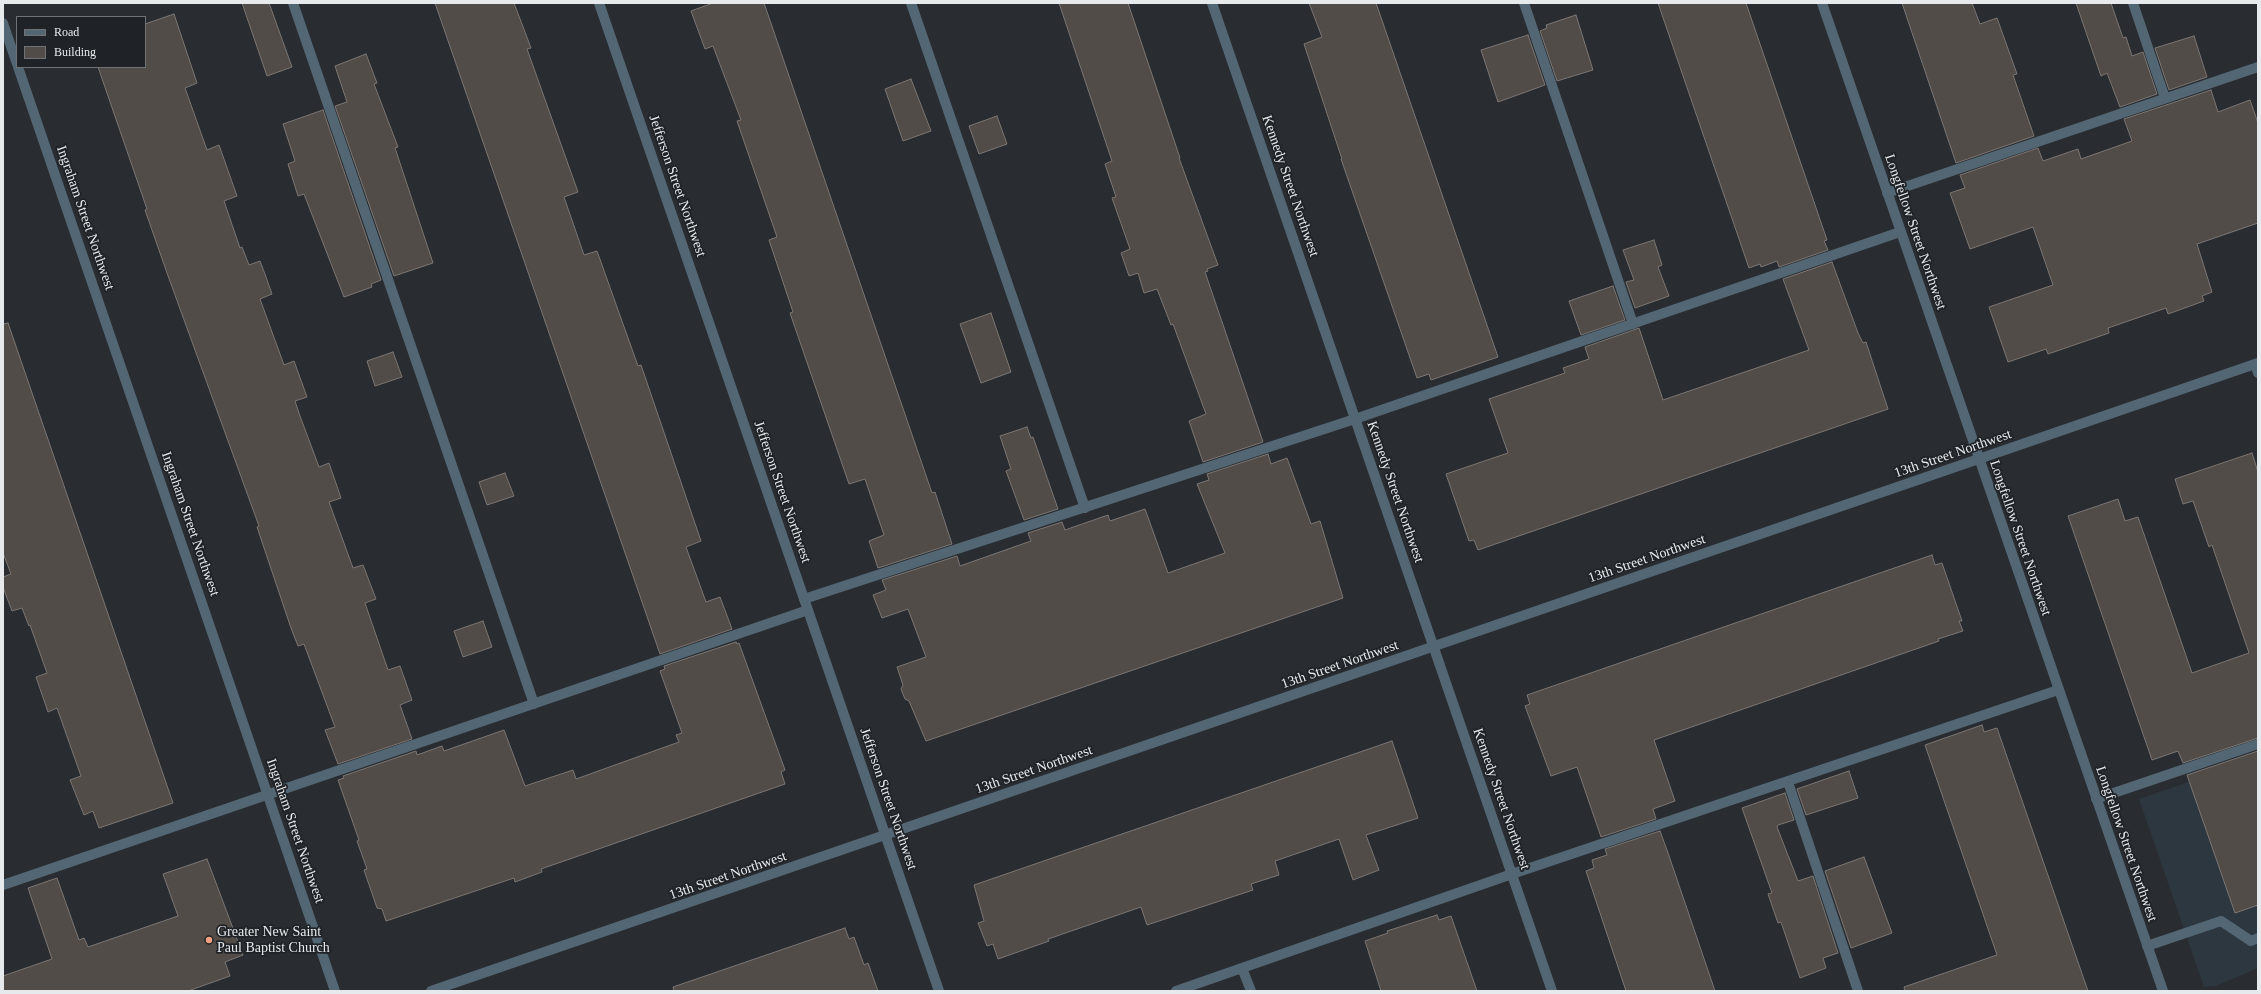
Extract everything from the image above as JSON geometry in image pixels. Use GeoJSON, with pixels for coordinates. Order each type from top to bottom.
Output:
{"type":"FeatureCollection","features":[{"type":"Feature","properties":{"kind":"street"},"geometry":{"type":"LineString","coordinates":[[293,3],[534,704]]}},
{"type":"Feature","properties":{"kind":"street","name":"Jefferson Street Northwest"},"geometry":{"type":"LineString","coordinates":[[598,3],[939,991]]}},
{"type":"Feature","properties":{"kind":"street"},"geometry":{"type":"LineString","coordinates":[[911,3],[1085,508]]}},
{"type":"Feature","properties":{"kind":"street","name":"Kennedy Street Northwest"},"geometry":{"type":"LineString","coordinates":[[1212,3],[1552,991]]}},
{"type":"Feature","properties":{"kind":"street"},"geometry":{"type":"LineString","coordinates":[[1524,3],[1633,324]]}},
{"type":"Feature","properties":{"kind":"street","name":"Longfellow Street Northwest"},"geometry":{"type":"LineString","coordinates":[[1822,3],[2162,991]]}},
{"type":"Feature","properties":{"kind":"street"},"geometry":{"type":"LineString","coordinates":[[2133,3],[2165,98]]}},
{"type":"Feature","properties":{"kind":"street"},"geometry":{"type":"LineString","coordinates":[[3,23],[16,61]]}},
{"type":"Feature","properties":{"kind":"street"},"geometry":{"type":"LineString","coordinates":[[1887,193],[2258,67]]}},
{"type":"Feature","properties":{"kind":"street","name":"Ingraham Street Northwest"},"geometry":{"type":"LineString","coordinates":[[18,68],[335,991]]}},
{"type":"Feature","properties":{"kind":"street"},"geometry":{"type":"LineString","coordinates":[[804,600],[1356,419],[1900,232]]}},
{"type":"Feature","properties":{"kind":"street","name":"13th Street Northwest"},"geometry":{"type":"LineString","coordinates":[[431,991],[1978,460],[2257,367]]}},
{"type":"Feature","properties":{"kind":"street"},"geometry":{"type":"LineString","coordinates":[[3,885],[808,610]]}},
{"type":"Feature","properties":{"kind":"street"},"geometry":{"type":"LineString","coordinates":[[1176,991],[1512,874],[2058,690]]}},
{"type":"Feature","properties":{"kind":"street"},"geometry":{"type":"LineString","coordinates":[[2096,799],[2258,744]]}},
{"type":"Feature","properties":{"kind":"street"},"geometry":{"type":"LineString","coordinates":[[1788,782],[1858,991]]}},
{"type":"Feature","properties":{"kind":"street"},"geometry":{"type":"LineString","coordinates":[[2147,946],[2221,921],[2251,940],[2258,938]]}},
{"type":"Feature","properties":{"kind":"street"},"geometry":{"type":"LineString","coordinates":[[1242,968],[1251,991]]}},
{"type":"Feature","properties":{"kind":"shaded area"},"geometry":{"type":"Polygon","coordinates":[[[2258,758],[2258,968],[2216,986],[2204,987],[2139,799],[2258,758]]]}},
{"type":"Feature","properties":{"kind":"building"},"geometry":{"type":"Polygon","coordinates":[[[242,3],[269,3],[292,67],[267,76],[242,3]]]}},
{"type":"Feature","properties":{"kind":"building"},"geometry":{"type":"Polygon","coordinates":[[[435,3],[514,3],[531,48],[527,49],[578,192],[564,197],[584,255],[597,251],[638,366],[641,365],[701,541],[686,547],[706,602],[720,597],[732,629],[660,654],[435,3]]]}},
{"type":"Feature","properties":{"kind":"building"},"geometry":{"type":"Polygon","coordinates":[[[713,3],[764,3],[932,493],[935,492],[952,544],[878,568],[869,541],[884,535],[865,479],[849,484],[790,313],[793,312],[769,240],[777,237],[737,121],[741,120],[713,46],[705,49],[691,11],[713,3]]]}},
{"type":"Feature","properties":{"kind":"building"},"geometry":{"type":"Polygon","coordinates":[[[1059,3],[1128,3],[1179,158],[1218,265],[1207,269],[1208,271],[1205,272],[1263,442],[1203,462],[1189,421],[1206,414],[1173,324],[1171,325],[1157,289],[1144,293],[1138,273],[1129,276],[1121,253],[1130,249],[1112,198],[1116,197],[1105,164],[1112,161],[1059,3]]]}},
{"type":"Feature","properties":{"kind":"building"},"geometry":{"type":"Polygon","coordinates":[[[1309,3],[1376,3],[1498,357],[1431,380],[1429,374],[1417,378],[1341,159],[1304,44],[1322,37],[1309,3]]]}},
{"type":"Feature","properties":{"kind":"building"},"geometry":{"type":"Polygon","coordinates":[[[1658,3],[1746,3],[1827,240],[1824,241],[1828,250],[1779,267],[1777,261],[1761,267],[1760,264],[1749,268],[1658,3]]]}},
{"type":"Feature","properties":{"kind":"building"},"geometry":{"type":"Polygon","coordinates":[[[1902,3],[1972,3],[1980,24],[1997,18],[2017,74],[2013,75],[2034,136],[1956,163],[1902,3]]]}},
{"type":"Feature","properties":{"kind":"building"},"geometry":{"type":"Polygon","coordinates":[[[2076,3],[2111,3],[2123,38],[2126,37],[2132,56],[2143,52],[2157,94],[2120,107],[2107,73],[2101,76],[2076,3]]]}},
{"type":"Feature","properties":{"kind":"building"},"geometry":{"type":"Polygon","coordinates":[[[174,14],[197,83],[185,88],[207,150],[219,145],[237,196],[224,201],[240,248],[242,247],[249,265],[260,261],[272,294],[260,299],[284,365],[294,361],[307,397],[295,401],[319,467],[329,463],[341,498],[329,502],[353,568],[363,565],[376,599],[365,603],[388,670],[400,666],[412,700],[400,705],[412,739],[338,764],[325,730],[335,727],[304,644],[298,646],[291,628],[257,527],[259,526],[167,273],[145,210],[147,209],[98,68],[146,68],[146,24],[174,14]]]}},
{"type":"Feature","properties":{"kind":"building"},"geometry":{"type":"Polygon","coordinates":[[[1576,15],[1593,70],[1557,81],[1540,31],[1547,28],[1546,25],[1576,15]]]}},
{"type":"Feature","properties":{"kind":"building"},"geometry":{"type":"Polygon","coordinates":[[[1528,35],[1545,85],[1498,102],[1481,50],[1528,35]]]}},
{"type":"Feature","properties":{"kind":"building"},"geometry":{"type":"Polygon","coordinates":[[[2194,36],[2207,77],[2169,90],[2155,48],[2194,36]]]}},
{"type":"Feature","properties":{"kind":"building"},"geometry":{"type":"Polygon","coordinates":[[[366,54],[377,83],[374,84],[398,147],[395,148],[433,263],[394,276],[335,106],[347,102],[335,66],[366,54]]]}},
{"type":"Feature","properties":{"kind":"building"},"geometry":{"type":"Polygon","coordinates":[[[911,79],[931,131],[903,141],[885,89],[911,79]]]}},
{"type":"Feature","properties":{"kind":"building"},"geometry":{"type":"Polygon","coordinates":[[[2211,90],[2218,112],[2250,100],[2258,123],[2258,223],[2197,244],[2212,292],[2202,296],[2204,301],[2168,314],[2166,308],[2108,328],[2109,333],[2048,354],[2046,349],[2008,362],[1989,307],[2053,285],[2033,227],[1970,249],[1950,193],[1965,188],[1960,175],[2038,148],[2043,161],[2078,149],[2081,159],[2132,141],[2124,119],[2211,90]]]}},
{"type":"Feature","properties":{"kind":"building"},"geometry":{"type":"Polygon","coordinates":[[[323,110],[381,280],[371,284],[372,287],[344,297],[304,194],[298,196],[288,164],[295,161],[283,124],[323,110]]]}},
{"type":"Feature","properties":{"kind":"building"},"geometry":{"type":"Polygon","coordinates":[[[997,116],[1007,144],[979,154],[969,126],[997,116]]]}},
{"type":"Feature","properties":{"kind":"building"},"geometry":{"type":"Polygon","coordinates":[[[1654,240],[1662,265],[1658,267],[1669,296],[1635,308],[1626,282],[1634,280],[1623,250],[1654,240]]]}},
{"type":"Feature","properties":{"kind":"building"},"geometry":{"type":"Polygon","coordinates":[[[1832,262],[1858,333],[1863,343],[1866,342],[1888,409],[1478,550],[1474,540],[1469,541],[1446,474],[1508,453],[1489,399],[1565,373],[1563,368],[1589,359],[1585,347],[1639,328],[1663,400],[1809,350],[1783,279],[1832,262]]]}},
{"type":"Feature","properties":{"kind":"building"},"geometry":{"type":"Polygon","coordinates":[[[1613,286],[1625,320],[1581,335],[1569,301],[1613,286]]]}},
{"type":"Feature","properties":{"kind":"building"},"geometry":{"type":"Polygon","coordinates":[[[991,313],[1011,372],[981,383],[960,324],[991,313]]]}},
{"type":"Feature","properties":{"kind":"building"},"geometry":{"type":"Polygon","coordinates":[[[8,323],[173,803],[99,828],[93,811],[84,815],[70,780],[81,776],[57,708],[48,712],[36,677],[47,673],[30,625],[29,626],[22,608],[12,611],[3,587],[3,577],[11,574],[3,553],[3,324],[8,323]]]}},
{"type":"Feature","properties":{"kind":"building"},"geometry":{"type":"Polygon","coordinates":[[[393,352],[402,377],[375,386],[367,361],[393,352]]]}},
{"type":"Feature","properties":{"kind":"building"},"geometry":{"type":"Polygon","coordinates":[[[1027,427],[1031,438],[1033,437],[1058,509],[1024,520],[1006,471],[1011,469],[1000,436],[1027,427]]]}},
{"type":"Feature","properties":{"kind":"building"},"geometry":{"type":"Polygon","coordinates":[[[2252,453],[2258,472],[2258,738],[2183,763],[2178,751],[2152,760],[2068,516],[2118,499],[2125,521],[2138,517],[2192,673],[2249,653],[2212,545],[2209,547],[2193,501],[2183,504],[2175,479],[2252,453]]]}},
{"type":"Feature","properties":{"kind":"building"},"geometry":{"type":"Polygon","coordinates":[[[1268,454],[1271,464],[1287,458],[1311,524],[1320,521],[1343,598],[926,741],[909,701],[905,699],[901,689],[903,685],[897,667],[926,657],[908,609],[882,618],[873,595],[886,590],[882,580],[957,556],[960,566],[1031,541],[1028,533],[1062,522],[1065,530],[1108,515],[1110,521],[1145,509],[1168,573],[1225,553],[1197,484],[1209,480],[1207,474],[1268,454]]]}},
{"type":"Feature","properties":{"kind":"building"},"geometry":{"type":"Polygon","coordinates":[[[505,473],[514,496],[487,505],[479,482],[505,473]]]}},
{"type":"Feature","properties":{"kind":"building"},"geometry":{"type":"Polygon","coordinates":[[[1932,555],[1935,565],[1942,563],[1962,621],[1959,621],[1963,631],[1938,639],[1939,641],[1654,740],[1675,801],[1653,809],[1656,819],[1601,837],[1577,767],[1551,776],[1525,706],[1530,704],[1527,695],[1932,555]]]}},
{"type":"Feature","properties":{"kind":"building"},"geometry":{"type":"Polygon","coordinates":[[[483,621],[492,647],[463,657],[454,631],[483,621]]]}},
{"type":"Feature","properties":{"kind":"building"},"geometry":{"type":"Polygon","coordinates":[[[736,642],[737,644],[739,643],[785,770],[781,772],[785,784],[541,869],[542,872],[515,882],[514,878],[386,921],[382,909],[377,908],[364,870],[367,869],[357,841],[359,840],[338,780],[344,778],[343,776],[416,751],[417,755],[442,746],[444,751],[504,730],[525,786],[573,770],[576,779],[679,742],[676,735],[682,733],[660,671],[665,669],[664,666],[736,642]]]}},
{"type":"Feature","properties":{"kind":"building"},"geometry":{"type":"Polygon","coordinates":[[[1982,725],[1984,732],[1997,728],[2088,991],[1905,991],[1904,987],[1997,955],[1925,745],[1982,725]]]}},
{"type":"Feature","properties":{"kind":"building"},"geometry":{"type":"Polygon","coordinates":[[[1392,741],[1418,818],[1366,835],[1379,870],[1353,880],[1339,839],[1275,861],[1279,875],[1251,884],[1253,890],[1147,925],[1141,907],[1048,939],[1049,941],[998,959],[993,944],[987,946],[978,923],[984,921],[974,885],[1392,741]]]}},
{"type":"Feature","properties":{"kind":"building"},"geometry":{"type":"Polygon","coordinates":[[[2258,751],[2258,905],[2235,913],[2187,775],[2258,751]]]}},
{"type":"Feature","properties":{"kind":"building"},"geometry":{"type":"Polygon","coordinates":[[[1849,771],[1858,798],[1806,815],[1797,789],[1849,771]]]}},
{"type":"Feature","properties":{"kind":"building"},"geometry":{"type":"Polygon","coordinates":[[[1785,793],[1794,820],[1778,825],[1777,827],[1798,881],[1813,876],[1838,953],[1823,958],[1826,968],[1800,978],[1781,922],[1778,923],[1768,894],[1772,893],[1742,808],[1785,793]]]}},
{"type":"Feature","properties":{"kind":"building"},"geometry":{"type":"Polygon","coordinates":[[[1660,831],[1715,991],[1626,991],[1586,871],[1594,868],[1592,860],[1607,855],[1605,849],[1660,831]]]}},
{"type":"Feature","properties":{"kind":"building"},"geometry":{"type":"Polygon","coordinates":[[[1864,857],[1892,933],[1851,948],[1825,871],[1864,857]]]}},
{"type":"Feature","properties":{"kind":"building"},"geometry":{"type":"Polygon","coordinates":[[[207,859],[243,955],[225,962],[230,976],[188,991],[3,991],[3,976],[52,959],[28,888],[57,878],[79,940],[84,938],[88,947],[178,916],[163,874],[207,859]]]}},
{"type":"Feature","properties":{"kind":"building"},"geometry":{"type":"Polygon","coordinates":[[[1437,915],[1439,920],[1451,916],[1477,991],[1381,991],[1365,941],[1388,933],[1387,931],[1437,915]]]}},
{"type":"Feature","properties":{"kind":"building"},"geometry":{"type":"Polygon","coordinates":[[[845,928],[849,939],[854,937],[864,965],[868,963],[878,991],[674,991],[673,987],[845,928]]]}},
{"type":"Feature","properties":{"kind":"place","name":"Greater New Saint Paul Baptist Church"},"geometry":{"type":"Point","coordinates":[209,940]}}]}
